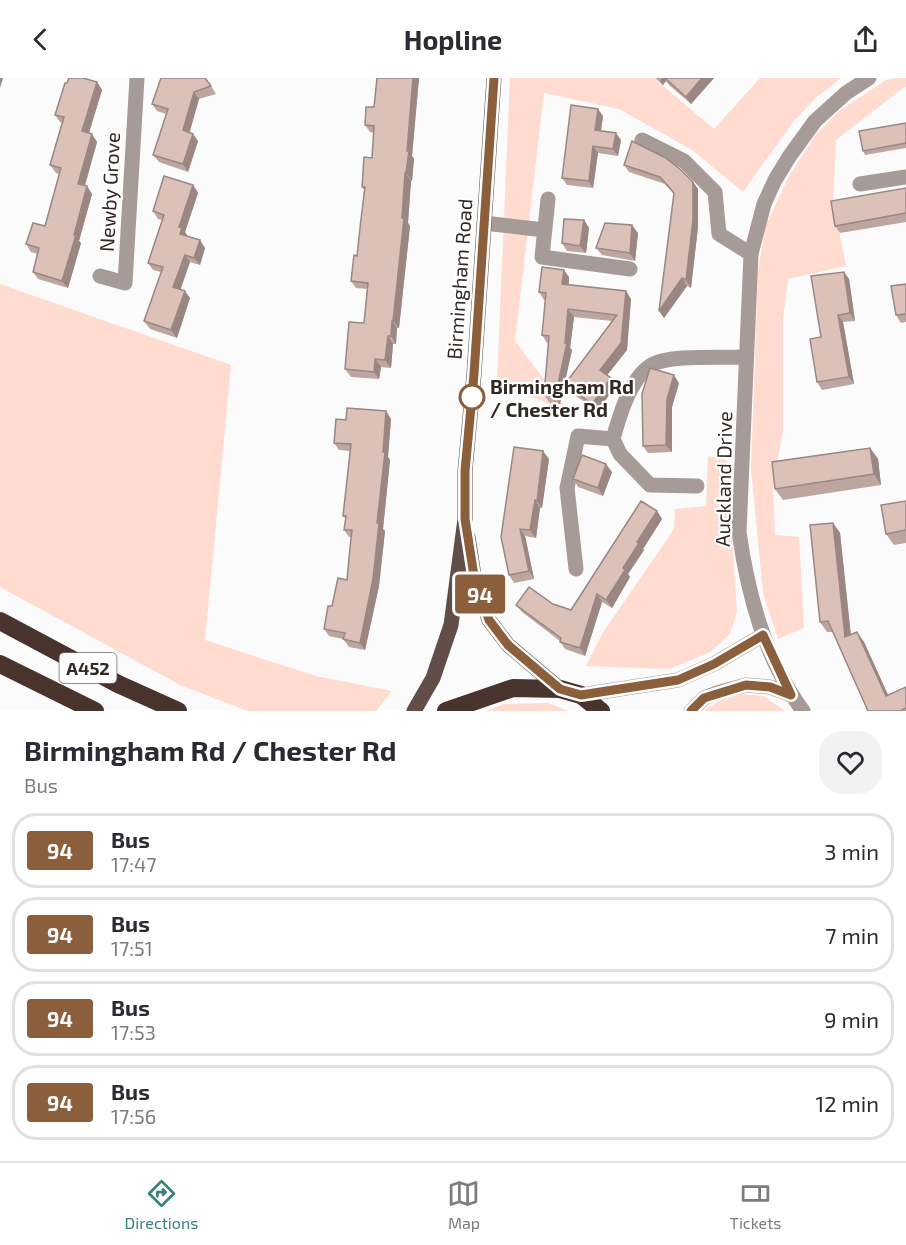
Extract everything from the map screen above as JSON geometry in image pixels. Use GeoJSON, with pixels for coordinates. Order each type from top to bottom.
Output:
{"type":"FeatureCollection","features":[{"type":"Feature","properties":{"kind":"highway","name":"A452"},"geometry":{"type":"LineString","coordinates":[[0,621],[118,684],[178,711]]}},
{"type":"Feature","properties":{"kind":"highway","name":"A452"},"geometry":{"type":"LineString","coordinates":[[0,664],[95,711]]}},
{"type":"Feature","properties":{"kind":"highway"},"geometry":{"type":"LineString","coordinates":[[446,711],[513,688],[560,689],[581,695],[601,711]]}},
{"type":"Feature","properties":{"kind":"main road","name":"Birmingham Road"},"geometry":{"type":"LineString","coordinates":[[414,711],[433,678],[451,625],[465,519],[465,471],[474,374],[494,78]]}},
{"type":"Feature","properties":{"kind":"main road","name":"Birmingham Road"},"geometry":{"type":"LineString","coordinates":[[465,519],[474,576],[489,620],[508,645],[560,689]]}},
{"type":"Feature","properties":{"kind":"street","name":"Newby Grove"},"geometry":{"type":"LineString","coordinates":[[100,276],[125,283],[137,78]]}},
{"type":"Feature","properties":{"kind":"street","name":"Auckland Drive"},"geometry":{"type":"LineString","coordinates":[[803,711],[791,695],[763,635],[751,597],[740,532],[751,254],[764,204],[789,156],[815,121],[846,93],[869,78]]}},
{"type":"Feature","properties":{"kind":"street"},"geometry":{"type":"LineString","coordinates":[[642,140],[684,161],[716,192],[719,234],[751,254]]}},
{"type":"Feature","properties":{"kind":"street"},"geometry":{"type":"LineString","coordinates":[[860,184],[906,177]]}},
{"type":"Feature","properties":{"kind":"street"},"geometry":{"type":"LineString","coordinates":[[548,200],[543,257],[630,270]]}},
{"type":"Feature","properties":{"kind":"street"},"geometry":{"type":"LineString","coordinates":[[484,222],[544,230]]}},
{"type":"Feature","properties":{"kind":"street"},"geometry":{"type":"LineString","coordinates":[[698,486],[650,485],[638,474],[620,454],[613,439],[621,411],[639,375],[651,364],[696,357],[746,357]]}},
{"type":"Feature","properties":{"kind":"street"},"geometry":{"type":"LineString","coordinates":[[576,568],[567,488],[578,436],[613,439]]}},
{"type":"Feature","properties":{"kind":"street"},"geometry":{"type":"LineString","coordinates":[[581,695],[678,680],[714,664],[763,635]]}},
{"type":"Feature","properties":{"kind":"street"},"geometry":{"type":"LineString","coordinates":[[691,711],[704,698],[746,685],[770,687],[791,695]]}},
{"type":"Feature","properties":{"kind":"shaded area"},"geometry":{"type":"Polygon","coordinates":[[[510,78],[654,78],[714,129],[760,78],[841,78],[817,97],[793,122],[743,192],[692,150],[619,109],[544,93],[515,341],[574,419],[538,399],[502,389],[497,380],[510,78]]]}},
{"type":"Feature","properties":{"kind":"shaded area"},"geometry":{"type":"Polygon","coordinates":[[[906,78],[906,87],[836,140],[833,201],[846,266],[788,279],[783,319],[783,430],[773,486],[775,535],[799,537],[804,628],[778,639],[763,593],[751,469],[758,270],[766,225],[788,178],[814,137],[839,111],[886,80],[906,78]]]}},
{"type":"Feature","properties":{"kind":"shaded area"},"geometry":{"type":"Polygon","coordinates":[[[0,284],[231,365],[205,640],[316,676],[392,691],[376,711],[248,711],[182,686],[0,587],[0,284]]]}},
{"type":"Feature","properties":{"kind":"shaded area"},"geometry":{"type":"Polygon","coordinates":[[[708,456],[727,460],[737,612],[730,634],[710,652],[670,669],[586,666],[602,634],[674,529],[675,509],[706,506],[708,456]]]}},
{"type":"Feature","properties":{"kind":"shaded area"},"geometry":{"type":"Polygon","coordinates":[[[742,694],[764,696],[785,711],[704,711],[720,700],[742,694]]]}},
{"type":"Feature","properties":{"kind":"shaded area"},"geometry":{"type":"Polygon","coordinates":[[[548,703],[568,711],[485,711],[504,704],[548,703]]]}},
{"type":"Feature","properties":{"kind":"building"},"geometry":{"type":"Polygon","coordinates":[[[69,78],[83,78],[97,82],[82,131],[92,134],[78,184],[87,186],[74,235],[76,235],[62,281],[33,272],[39,248],[26,244],[33,223],[45,226],[61,168],[50,165],[64,117],[55,115],[65,83],[69,78]]]}},
{"type":"Feature","properties":{"kind":"building"},"geometry":{"type":"Polygon","coordinates":[[[161,78],[205,78],[211,86],[194,92],[183,130],[193,134],[183,164],[153,155],[168,109],[152,104],[161,78]]]}},
{"type":"Feature","properties":{"kind":"building"},"geometry":{"type":"Polygon","coordinates":[[[377,78],[413,78],[402,218],[404,218],[393,321],[391,336],[388,336],[385,360],[375,359],[374,372],[345,369],[349,322],[364,323],[368,283],[351,281],[354,255],[357,256],[365,187],[362,187],[364,157],[372,158],[374,126],[365,125],[366,107],[374,107],[377,78]]]}},
{"type":"Feature","properties":{"kind":"building"},"geometry":{"type":"Polygon","coordinates":[[[665,78],[702,78],[686,97],[665,78]]]}},
{"type":"Feature","properties":{"kind":"building"},"geometry":{"type":"Polygon","coordinates":[[[571,105],[598,109],[595,130],[616,133],[613,149],[593,146],[589,181],[562,178],[571,105]]]}},
{"type":"Feature","properties":{"kind":"building"},"geometry":{"type":"Polygon","coordinates":[[[906,123],[906,143],[863,151],[859,131],[906,123]]]}},
{"type":"Feature","properties":{"kind":"building"},"geometry":{"type":"Polygon","coordinates":[[[632,141],[666,158],[693,182],[693,220],[686,280],[682,278],[659,311],[674,193],[660,177],[624,165],[632,141]]]}},
{"type":"Feature","properties":{"kind":"building"},"geometry":{"type":"Polygon","coordinates":[[[164,176],[193,185],[179,227],[182,228],[180,234],[200,240],[194,258],[185,255],[173,287],[185,291],[171,330],[144,321],[163,267],[148,263],[164,215],[153,211],[164,176]]]}},
{"type":"Feature","properties":{"kind":"building"},"geometry":{"type":"Polygon","coordinates":[[[906,188],[906,213],[835,226],[831,201],[906,188]]]}},
{"type":"Feature","properties":{"kind":"building"},"geometry":{"type":"Polygon","coordinates":[[[564,219],[584,220],[580,246],[562,243],[564,219]]]}},
{"type":"Feature","properties":{"kind":"building"},"geometry":{"type":"Polygon","coordinates":[[[605,223],[632,225],[630,253],[596,248],[605,223]]]}},
{"type":"Feature","properties":{"kind":"building"},"geometry":{"type":"Polygon","coordinates":[[[542,267],[564,270],[562,284],[626,291],[621,343],[600,370],[611,378],[592,404],[565,384],[617,315],[568,309],[565,343],[567,343],[555,397],[544,395],[549,336],[542,335],[546,293],[539,292],[542,267]]]}},
{"type":"Feature","properties":{"kind":"building"},"geometry":{"type":"Polygon","coordinates":[[[844,272],[850,313],[838,315],[849,377],[817,382],[810,339],[821,337],[811,276],[844,272]]]}},
{"type":"Feature","properties":{"kind":"building"},"geometry":{"type":"Polygon","coordinates":[[[906,284],[906,314],[896,315],[891,286],[906,284]]]}},
{"type":"Feature","properties":{"kind":"building"},"geometry":{"type":"Polygon","coordinates":[[[650,368],[674,375],[667,399],[666,445],[643,446],[642,394],[650,368]]]}},
{"type":"Feature","properties":{"kind":"building"},"geometry":{"type":"Polygon","coordinates":[[[347,408],[386,411],[383,452],[385,452],[373,579],[360,643],[343,639],[345,633],[324,629],[328,606],[332,606],[338,578],[347,580],[352,530],[344,530],[346,516],[343,516],[351,444],[334,443],[336,419],[346,420],[347,408]]]}},
{"type":"Feature","properties":{"kind":"building"},"geometry":{"type":"Polygon","coordinates":[[[514,447],[543,451],[537,501],[535,500],[530,530],[520,529],[529,571],[509,575],[501,537],[514,447]]]}},
{"type":"Feature","properties":{"kind":"building"},"geometry":{"type":"Polygon","coordinates":[[[870,448],[874,474],[775,489],[772,462],[870,448]]]}},
{"type":"Feature","properties":{"kind":"building"},"geometry":{"type":"Polygon","coordinates":[[[582,455],[606,464],[598,488],[573,479],[582,455]]]}},
{"type":"Feature","properties":{"kind":"building"},"geometry":{"type":"Polygon","coordinates":[[[641,501],[657,511],[637,542],[639,543],[623,568],[625,570],[606,600],[597,594],[580,648],[560,642],[561,638],[516,605],[529,587],[553,604],[571,610],[641,501]]]}},
{"type":"Feature","properties":{"kind":"building"},"geometry":{"type":"Polygon","coordinates":[[[906,501],[906,530],[886,534],[881,505],[906,501]]]}},
{"type":"Feature","properties":{"kind":"building"},"geometry":{"type":"Polygon","coordinates":[[[833,523],[845,637],[857,632],[886,696],[906,687],[906,708],[900,711],[868,711],[828,621],[820,622],[810,525],[833,523]]]}},
{"type":"Feature","properties":{"kind":"bus line","name":"94"},"geometry":{"type":"LineString","coordinates":[[494,78],[474,374],[465,471],[465,519],[474,576],[489,620],[508,645],[560,689],[581,695],[678,680],[714,664],[763,635],[791,695],[770,687],[746,685],[704,698],[691,711]]}},
{"type":"Feature","properties":{"kind":"place","name":"Birmingham Rd / Chester Rd"},"geometry":{"type":"Point","coordinates":[472,397]}}]}
